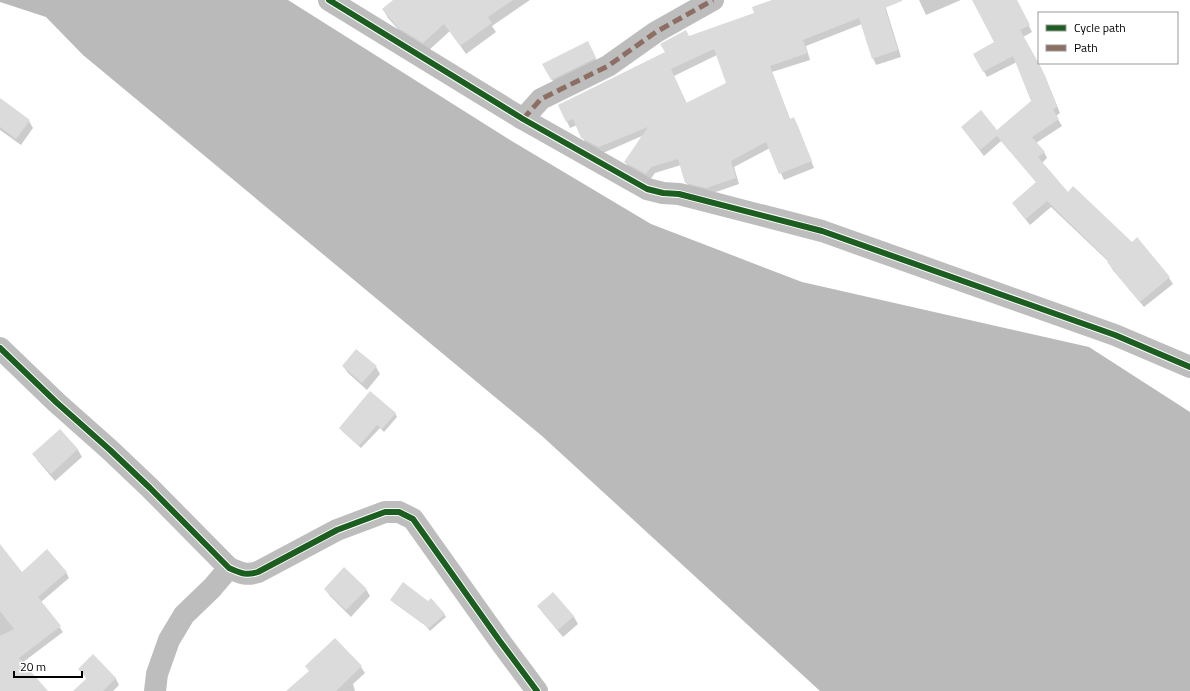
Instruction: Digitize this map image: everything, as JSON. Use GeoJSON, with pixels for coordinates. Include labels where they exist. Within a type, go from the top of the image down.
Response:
{"type":"FeatureCollection","features":[{"type":"Feature","properties":{"kind":"street"},"geometry":{"type":"LineString","coordinates":[[329,0],[523,119],[647,189],[663,193],[679,194],[822,231],[1114,335],[1190,367]]}},
{"type":"Feature","properties":{"kind":"street"},"geometry":{"type":"LineString","coordinates":[[523,119],[541,99],[608,66],[656,32],[714,0]]}},
{"type":"Feature","properties":{"kind":"street"},"geometry":{"type":"LineString","coordinates":[[0,348],[56,402],[150,488],[229,568],[243,574],[258,572],[337,530],[385,512],[399,512],[413,519],[537,691]]}},
{"type":"Feature","properties":{"kind":"street"},"geometry":{"type":"LineString","coordinates":[[155,691],[157,674],[169,640],[184,615],[212,588],[229,568]]}},
{"type":"Feature","properties":{"kind":"shaded area"},"geometry":{"type":"Polygon","coordinates":[[[0,0],[288,0],[510,140],[651,224],[802,282],[1089,347],[1190,412],[1190,691],[820,691],[542,436],[83,55],[46,17],[0,2],[0,0]]]}},
{"type":"Feature","properties":{"kind":"building"},"geometry":{"type":"Polygon","coordinates":[[[393,0],[513,0],[488,17],[492,23],[460,46],[444,24],[423,43],[398,28],[382,9],[393,0]]]}},
{"type":"Feature","properties":{"kind":"building"},"geometry":{"type":"Polygon","coordinates":[[[772,0],[902,0],[885,8],[898,50],[872,59],[859,18],[803,40],[808,53],[770,66],[790,119],[794,117],[812,161],[779,174],[766,142],[731,161],[736,178],[706,188],[685,183],[678,159],[651,167],[646,174],[624,162],[648,127],[599,147],[581,138],[573,119],[566,122],[558,105],[665,52],[660,44],[686,30],[689,36],[754,13],[752,7],[772,0]],[[714,49],[671,69],[686,103],[726,83],[714,49]]]}},
{"type":"Feature","properties":{"kind":"building"},"geometry":{"type":"Polygon","coordinates":[[[972,0],[1017,0],[1030,25],[1020,30],[1042,69],[1057,106],[1053,110],[1059,119],[1032,137],[1045,152],[1038,157],[1068,192],[1073,186],[1132,242],[1137,237],[1170,277],[1140,302],[1107,262],[1109,261],[1047,201],[1026,219],[1012,203],[1036,182],[997,136],[980,150],[961,127],[981,110],[997,130],[1031,101],[1013,56],[983,72],[973,54],[994,42],[972,0]]]}},
{"type":"Feature","properties":{"kind":"building"},"geometry":{"type":"Polygon","coordinates":[[[588,41],[596,58],[551,80],[542,64],[588,41]]]}},
{"type":"Feature","properties":{"kind":"building"},"geometry":{"type":"Polygon","coordinates":[[[0,98],[30,120],[16,139],[0,127],[0,98]]]}},
{"type":"Feature","properties":{"kind":"building"},"geometry":{"type":"Polygon","coordinates":[[[356,349],[377,366],[362,383],[342,366],[356,349]]]}},
{"type":"Feature","properties":{"kind":"building"},"geometry":{"type":"Polygon","coordinates":[[[370,391],[396,413],[382,429],[377,425],[359,446],[339,428],[370,391]]]}},
{"type":"Feature","properties":{"kind":"building"},"geometry":{"type":"Polygon","coordinates":[[[60,429],[78,449],[51,474],[32,454],[60,429]]]}},
{"type":"Feature","properties":{"kind":"building"},"geometry":{"type":"Polygon","coordinates":[[[0,544],[22,572],[47,549],[67,572],[38,597],[61,626],[19,658],[48,691],[0,691],[0,636],[14,629],[0,611],[0,544]]]}},
{"type":"Feature","properties":{"kind":"building"},"geometry":{"type":"Polygon","coordinates":[[[344,567],[367,589],[346,610],[324,589],[344,567]]]}},
{"type":"Feature","properties":{"kind":"building"},"geometry":{"type":"Polygon","coordinates":[[[403,582],[428,601],[431,598],[445,614],[428,629],[423,623],[390,600],[403,582]]]}},
{"type":"Feature","properties":{"kind":"building"},"geometry":{"type":"Polygon","coordinates":[[[553,592],[574,616],[558,630],[537,606],[553,592]]]}},
{"type":"Feature","properties":{"kind":"building"},"geometry":{"type":"Polygon","coordinates":[[[335,638],[362,666],[336,691],[286,691],[309,671],[305,666],[335,638]]]}},
{"type":"Feature","properties":{"kind":"building"},"geometry":{"type":"Polygon","coordinates":[[[93,654],[116,678],[103,691],[73,691],[87,678],[78,669],[93,654]]]}},
{"type":"Feature","properties":{"kind":"marked path"},"geometry":{"type":"LineString","coordinates":[[523,119],[541,99],[608,66],[656,32],[713,0]]}},
{"type":"Feature","properties":{"kind":"cycle path"},"geometry":{"type":"LineString","coordinates":[[329,0],[523,119],[647,189],[663,193],[679,194],[822,231],[1115,335],[1190,367]]}},
{"type":"Feature","properties":{"kind":"cycle path"},"geometry":{"type":"LineString","coordinates":[[0,348],[56,402],[150,488],[229,568],[246,574],[258,572],[337,530],[385,512],[399,512],[413,519],[537,691]]}}]}
